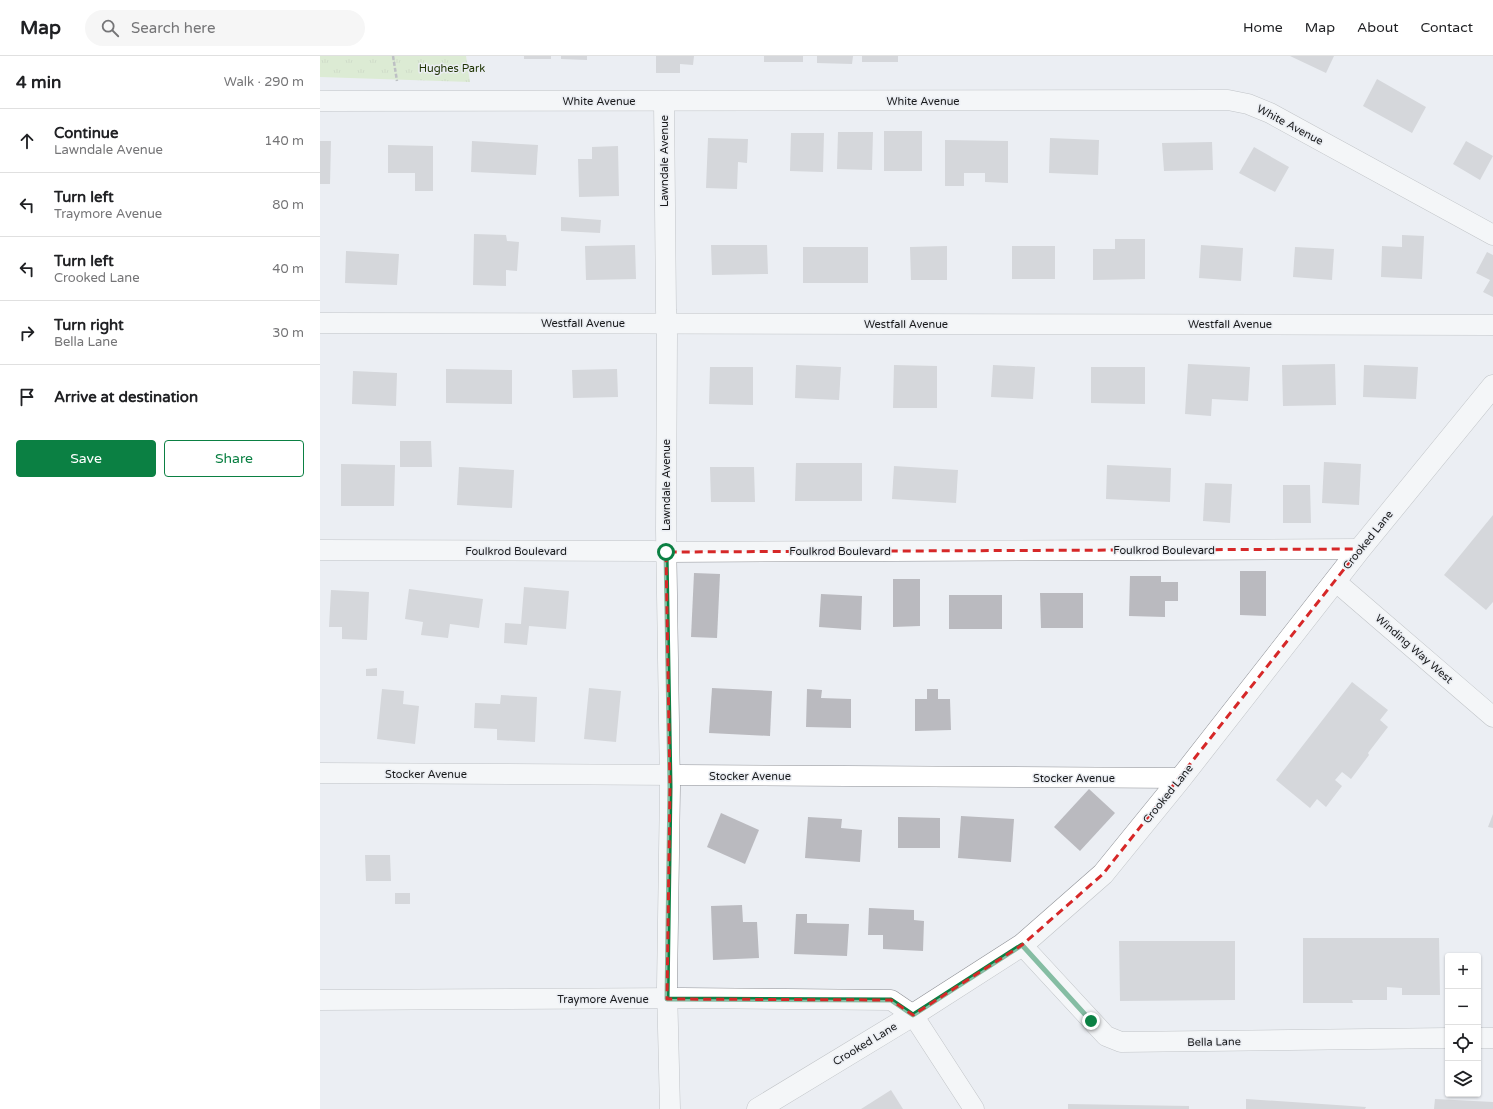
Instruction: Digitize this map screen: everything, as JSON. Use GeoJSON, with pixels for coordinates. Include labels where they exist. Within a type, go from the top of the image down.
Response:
{"type":"FeatureCollection","features":[{"type":"Feature","properties":{"kind":"street","name":"White Avenue"},"geometry":{"type":"LineString","coordinates":[[320,101],[1228,100],[1248,104],[1270,113],[1493,235]]}},
{"type":"Feature","properties":{"kind":"street","name":"Lawndale Avenue"},"geometry":{"type":"LineString","coordinates":[[664,101],[667,323],[666,552],[670,775],[667,999],[670,1109]]}},
{"type":"Feature","properties":{"kind":"street","name":"Westfall Avenue"},"geometry":{"type":"LineString","coordinates":[[320,323],[1493,325]]}},
{"type":"Feature","properties":{"kind":"street","name":"Crooked Lane"},"geometry":{"type":"LineString","coordinates":[[758,1109],[913,1015],[1022,945],[1103,874],[1181,778],[1360,549],[1493,386]]}},
{"type":"Feature","properties":{"kind":"street","name":"Foulkrod Boulevard"},"geometry":{"type":"LineString","coordinates":[[320,550],[666,552],[1360,549]]}},
{"type":"Feature","properties":{"kind":"street","name":"Winding Way West"},"geometry":{"type":"LineString","coordinates":[[1335,581],[1493,717]]}},
{"type":"Feature","properties":{"kind":"street","name":"Stocker Avenue"},"geometry":{"type":"LineString","coordinates":[[320,773],[1181,778]]}},
{"type":"Feature","properties":{"kind":"street","name":"Bella Lane"},"geometry":{"type":"LineString","coordinates":[[1022,945],[1106,1036],[1121,1042],[1445,1038]]}},
{"type":"Feature","properties":{"kind":"street","name":"Traymore Avenue"},"geometry":{"type":"LineString","coordinates":[[320,1000],[891,1000],[913,1015],[974,1109]]}},
{"type":"Feature","properties":{"kind":"street"},"geometry":{"type":"LineString","coordinates":[[1481,1038],[1493,1038]]}},
{"type":"Feature","properties":{"kind":"highlighted area"},"geometry":{"type":"Polygon","coordinates":[[[1360,549],[1103,874],[1022,945],[913,1015],[891,1000],[667,999],[670,787],[666,552],[1360,549]]]}},
{"type":"Feature","properties":{"kind":"green space","name":"Hughes Park"},"geometry":{"type":"Polygon","coordinates":[[[320,56],[466,56],[470,82],[320,77],[320,56]]]}},
{"type":"Feature","properties":{"kind":"building"},"geometry":{"type":"Polygon","coordinates":[[[524,56],[551,56],[551,59],[524,59],[524,56]]]}},
{"type":"Feature","properties":{"kind":"building"},"geometry":{"type":"Polygon","coordinates":[[[561,56],[587,56],[587,60],[561,59],[561,56]]]}},
{"type":"Feature","properties":{"kind":"building"},"geometry":{"type":"Polygon","coordinates":[[[656,56],[694,56],[693,65],[680,64],[680,73],[656,73],[656,56]]]}},
{"type":"Feature","properties":{"kind":"building"},"geometry":{"type":"Polygon","coordinates":[[[764,56],[803,56],[803,62],[764,62],[764,56]]]}},
{"type":"Feature","properties":{"kind":"building"},"geometry":{"type":"Polygon","coordinates":[[[817,56],[853,56],[852,64],[817,63],[817,56]]]}},
{"type":"Feature","properties":{"kind":"building"},"geometry":{"type":"Polygon","coordinates":[[[862,56],[898,56],[898,62],[862,62],[862,56]]]}},
{"type":"Feature","properties":{"kind":"building"},"geometry":{"type":"Polygon","coordinates":[[[1290,56],[1334,56],[1326,73],[1290,56]]]}},
{"type":"Feature","properties":{"kind":"building"},"geometry":{"type":"Polygon","coordinates":[[[1377,79],[1426,107],[1412,133],[1363,106],[1377,79]]]}},
{"type":"Feature","properties":{"kind":"building"},"geometry":{"type":"Polygon","coordinates":[[[884,131],[922,131],[922,171],[884,171],[884,131]]]}},
{"type":"Feature","properties":{"kind":"building"},"geometry":{"type":"Polygon","coordinates":[[[838,132],[873,132],[872,170],[837,169],[838,132]]]}},
{"type":"Feature","properties":{"kind":"building"},"geometry":{"type":"Polygon","coordinates":[[[791,133],[824,133],[823,172],[790,171],[791,133]]]}},
{"type":"Feature","properties":{"kind":"building"},"geometry":{"type":"Polygon","coordinates":[[[708,138],[748,139],[747,163],[738,162],[737,189],[706,188],[708,138]]]}},
{"type":"Feature","properties":{"kind":"building"},"geometry":{"type":"Polygon","coordinates":[[[1050,138],[1099,140],[1098,175],[1049,173],[1050,138]]]}},
{"type":"Feature","properties":{"kind":"building"},"geometry":{"type":"Polygon","coordinates":[[[945,140],[1008,141],[1008,183],[985,182],[985,173],[964,173],[964,186],[945,186],[945,140]]]}},
{"type":"Feature","properties":{"kind":"building"},"geometry":{"type":"Polygon","coordinates":[[[320,141],[331,141],[330,184],[320,184],[320,141]]]}},
{"type":"Feature","properties":{"kind":"building"},"geometry":{"type":"Polygon","coordinates":[[[472,141],[538,145],[536,175],[471,172],[472,141]]]}},
{"type":"Feature","properties":{"kind":"building"},"geometry":{"type":"Polygon","coordinates":[[[1466,141],[1493,156],[1480,180],[1453,164],[1466,141]]]}},
{"type":"Feature","properties":{"kind":"building"},"geometry":{"type":"Polygon","coordinates":[[[1212,142],[1213,170],[1164,171],[1162,143],[1212,142]]]}},
{"type":"Feature","properties":{"kind":"building"},"geometry":{"type":"Polygon","coordinates":[[[388,145],[433,146],[433,191],[415,191],[415,173],[388,173],[388,145]]]}},
{"type":"Feature","properties":{"kind":"building"},"geometry":{"type":"Polygon","coordinates":[[[618,146],[619,196],[579,197],[578,159],[592,159],[592,147],[618,146]]]}},
{"type":"Feature","properties":{"kind":"building"},"geometry":{"type":"Polygon","coordinates":[[[1254,147],[1289,167],[1275,192],[1239,173],[1254,147]]]}},
{"type":"Feature","properties":{"kind":"building"},"geometry":{"type":"Polygon","coordinates":[[[561,217],[601,220],[600,233],[561,231],[561,217]]]}},
{"type":"Feature","properties":{"kind":"building"},"geometry":{"type":"Polygon","coordinates":[[[474,234],[506,235],[507,241],[519,242],[517,271],[506,270],[506,286],[473,285],[474,234]]]}},
{"type":"Feature","properties":{"kind":"building"},"geometry":{"type":"Polygon","coordinates":[[[1402,235],[1424,236],[1422,279],[1381,277],[1382,246],[1402,247],[1402,235]]]}},
{"type":"Feature","properties":{"kind":"building"},"geometry":{"type":"Polygon","coordinates":[[[1115,239],[1145,239],[1145,279],[1093,280],[1093,249],[1115,249],[1115,239]]]}},
{"type":"Feature","properties":{"kind":"building"},"geometry":{"type":"Polygon","coordinates":[[[635,245],[636,279],[586,280],[585,246],[635,245]]]}},
{"type":"Feature","properties":{"kind":"building"},"geometry":{"type":"Polygon","coordinates":[[[711,245],[767,245],[768,274],[712,275],[711,245]]]}},
{"type":"Feature","properties":{"kind":"building"},"geometry":{"type":"Polygon","coordinates":[[[1201,245],[1243,248],[1241,281],[1199,278],[1201,245]]]}},
{"type":"Feature","properties":{"kind":"building"},"geometry":{"type":"Polygon","coordinates":[[[947,246],[947,280],[911,280],[910,247],[947,246]]]}},
{"type":"Feature","properties":{"kind":"building"},"geometry":{"type":"Polygon","coordinates":[[[1012,246],[1055,246],[1055,279],[1012,279],[1012,246]]]}},
{"type":"Feature","properties":{"kind":"building"},"geometry":{"type":"Polygon","coordinates":[[[803,247],[868,247],[868,283],[803,283],[803,247]]]}},
{"type":"Feature","properties":{"kind":"building"},"geometry":{"type":"Polygon","coordinates":[[[1295,247],[1334,249],[1332,280],[1293,277],[1295,247]]]}},
{"type":"Feature","properties":{"kind":"building"},"geometry":{"type":"Polygon","coordinates":[[[346,251],[399,254],[397,285],[345,283],[346,251]]]}},
{"type":"Feature","properties":{"kind":"building"},"geometry":{"type":"Polygon","coordinates":[[[1487,252],[1493,255],[1493,297],[1483,292],[1490,280],[1476,273],[1487,252]]]}},
{"type":"Feature","properties":{"kind":"building"},"geometry":{"type":"Polygon","coordinates":[[[1188,364],[1250,367],[1248,401],[1212,399],[1211,416],[1185,414],[1188,364]]]}},
{"type":"Feature","properties":{"kind":"building"},"geometry":{"type":"Polygon","coordinates":[[[1335,364],[1336,405],[1283,406],[1282,365],[1335,364]]]}},
{"type":"Feature","properties":{"kind":"building"},"geometry":{"type":"Polygon","coordinates":[[[796,365],[841,367],[839,400],[795,398],[796,365]]]}},
{"type":"Feature","properties":{"kind":"building"},"geometry":{"type":"Polygon","coordinates":[[[894,365],[937,366],[937,408],[893,408],[894,365]]]}},
{"type":"Feature","properties":{"kind":"building"},"geometry":{"type":"Polygon","coordinates":[[[993,365],[1035,367],[1033,399],[991,397],[993,365]]]}},
{"type":"Feature","properties":{"kind":"building"},"geometry":{"type":"Polygon","coordinates":[[[1364,365],[1418,367],[1416,399],[1363,397],[1364,365]]]}},
{"type":"Feature","properties":{"kind":"building"},"geometry":{"type":"Polygon","coordinates":[[[710,367],[753,367],[753,405],[709,404],[710,367]]]}},
{"type":"Feature","properties":{"kind":"building"},"geometry":{"type":"Polygon","coordinates":[[[1091,367],[1145,367],[1145,404],[1091,403],[1091,367]]]}},
{"type":"Feature","properties":{"kind":"building"},"geometry":{"type":"Polygon","coordinates":[[[446,369],[512,370],[512,404],[446,403],[446,369]]]}},
{"type":"Feature","properties":{"kind":"building"},"geometry":{"type":"Polygon","coordinates":[[[617,369],[618,397],[573,398],[572,370],[617,369]]]}},
{"type":"Feature","properties":{"kind":"building"},"geometry":{"type":"Polygon","coordinates":[[[353,371],[397,373],[396,406],[352,404],[353,371]]]}},
{"type":"Feature","properties":{"kind":"building"},"geometry":{"type":"Polygon","coordinates":[[[400,441],[431,441],[432,467],[400,467],[400,441]]]}},
{"type":"Feature","properties":{"kind":"building"},"geometry":{"type":"Polygon","coordinates":[[[1324,462],[1361,464],[1359,505],[1322,503],[1324,462]]]}},
{"type":"Feature","properties":{"kind":"building"},"geometry":{"type":"Polygon","coordinates":[[[796,463],[862,463],[862,501],[795,501],[796,463]]]}},
{"type":"Feature","properties":{"kind":"building"},"geometry":{"type":"Polygon","coordinates":[[[341,464],[395,465],[394,506],[341,506],[341,464]]]}},
{"type":"Feature","properties":{"kind":"building"},"geometry":{"type":"Polygon","coordinates":[[[1107,465],[1171,468],[1170,502],[1106,499],[1107,465]]]}},
{"type":"Feature","properties":{"kind":"building"},"geometry":{"type":"Polygon","coordinates":[[[894,466],[958,470],[956,503],[892,499],[894,466]]]}},
{"type":"Feature","properties":{"kind":"building"},"geometry":{"type":"Polygon","coordinates":[[[459,467],[514,470],[512,508],[457,505],[459,467]]]}},
{"type":"Feature","properties":{"kind":"building"},"geometry":{"type":"Polygon","coordinates":[[[710,467],[754,467],[755,502],[711,502],[710,467]]]}},
{"type":"Feature","properties":{"kind":"building"},"geometry":{"type":"Polygon","coordinates":[[[1205,483],[1232,484],[1230,523],[1203,521],[1205,483]]]}},
{"type":"Feature","properties":{"kind":"building"},"geometry":{"type":"Polygon","coordinates":[[[1283,485],[1310,485],[1311,523],[1283,523],[1283,485]]]}},
{"type":"Feature","properties":{"kind":"building"},"geometry":{"type":"Polygon","coordinates":[[[1493,515],[1493,602],[1486,610],[1444,575],[1493,515]]]}},
{"type":"Feature","properties":{"kind":"building"},"geometry":{"type":"Polygon","coordinates":[[[1240,571],[1266,571],[1266,616],[1240,615],[1240,571]]]}},
{"type":"Feature","properties":{"kind":"building"},"geometry":{"type":"Polygon","coordinates":[[[694,573],[720,574],[717,638],[691,637],[694,573]]]}},
{"type":"Feature","properties":{"kind":"building"},"geometry":{"type":"Polygon","coordinates":[[[1130,576],[1161,576],[1161,582],[1178,582],[1178,601],[1165,601],[1165,617],[1129,616],[1130,576]]]}},
{"type":"Feature","properties":{"kind":"building"},"geometry":{"type":"Polygon","coordinates":[[[893,579],[920,579],[920,626],[893,627],[893,579]]]}},
{"type":"Feature","properties":{"kind":"building"},"geometry":{"type":"Polygon","coordinates":[[[524,587],[569,591],[566,629],[529,626],[527,645],[504,643],[505,623],[521,624],[524,587]]]}},
{"type":"Feature","properties":{"kind":"building"},"geometry":{"type":"Polygon","coordinates":[[[409,589],[483,599],[479,628],[450,624],[448,638],[421,635],[423,622],[405,619],[409,589]]]}},
{"type":"Feature","properties":{"kind":"building"},"geometry":{"type":"Polygon","coordinates":[[[331,590],[369,592],[367,640],[342,639],[342,627],[329,627],[331,590]]]}},
{"type":"Feature","properties":{"kind":"building"},"geometry":{"type":"Polygon","coordinates":[[[1040,593],[1083,593],[1083,628],[1041,628],[1040,593]]]}},
{"type":"Feature","properties":{"kind":"building"},"geometry":{"type":"Polygon","coordinates":[[[821,594],[862,596],[861,630],[819,627],[821,594]]]}},
{"type":"Feature","properties":{"kind":"building"},"geometry":{"type":"Polygon","coordinates":[[[949,595],[1002,595],[1002,629],[949,629],[949,595]]]}},
{"type":"Feature","properties":{"kind":"building"},"geometry":{"type":"Polygon","coordinates":[[[377,668],[377,676],[366,676],[366,669],[377,668]]]}},
{"type":"Feature","properties":{"kind":"building"},"geometry":{"type":"Polygon","coordinates":[[[1352,682],[1388,710],[1380,720],[1388,727],[1368,753],[1369,755],[1351,779],[1342,772],[1335,780],[1342,786],[1326,807],[1317,799],[1310,808],[1276,780],[1352,682]]]}},
{"type":"Feature","properties":{"kind":"building"},"geometry":{"type":"Polygon","coordinates":[[[589,688],[621,691],[616,742],[584,739],[589,688]]]}},
{"type":"Feature","properties":{"kind":"building"},"geometry":{"type":"Polygon","coordinates":[[[712,688],[772,691],[770,736],[709,733],[712,688]]]}},
{"type":"Feature","properties":{"kind":"building"},"geometry":{"type":"Polygon","coordinates":[[[382,689],[404,691],[403,704],[419,706],[415,744],[377,739],[382,689]]]}},
{"type":"Feature","properties":{"kind":"building"},"geometry":{"type":"Polygon","coordinates":[[[807,689],[822,690],[821,698],[851,699],[851,728],[806,727],[807,689]]]}},
{"type":"Feature","properties":{"kind":"building"},"geometry":{"type":"Polygon","coordinates":[[[927,689],[938,689],[938,699],[950,699],[951,730],[915,731],[915,699],[927,699],[927,689]]]}},
{"type":"Feature","properties":{"kind":"building"},"geometry":{"type":"Polygon","coordinates":[[[501,695],[537,697],[535,742],[497,740],[497,729],[474,728],[475,703],[500,704],[501,695]]]}},
{"type":"Feature","properties":{"kind":"building"},"geometry":{"type":"Polygon","coordinates":[[[1089,789],[1115,813],[1080,851],[1054,827],[1089,789]]]}},
{"type":"Feature","properties":{"kind":"building"},"geometry":{"type":"Polygon","coordinates":[[[721,813],[759,830],[745,864],[707,847],[721,813]]]}},
{"type":"Feature","properties":{"kind":"building"},"geometry":{"type":"Polygon","coordinates":[[[1493,814],[1493,828],[1488,827],[1493,814]]]}},
{"type":"Feature","properties":{"kind":"building"},"geometry":{"type":"Polygon","coordinates":[[[961,816],[1014,819],[1011,862],[958,858],[961,816]]]}},
{"type":"Feature","properties":{"kind":"building"},"geometry":{"type":"Polygon","coordinates":[[[808,817],[842,819],[841,828],[862,830],[860,862],[805,858],[808,817]]]}},
{"type":"Feature","properties":{"kind":"building"},"geometry":{"type":"Polygon","coordinates":[[[898,817],[940,818],[940,848],[898,848],[898,817]]]}},
{"type":"Feature","properties":{"kind":"building"},"geometry":{"type":"Polygon","coordinates":[[[365,855],[390,855],[391,881],[366,881],[365,855]]]}},
{"type":"Feature","properties":{"kind":"building"},"geometry":{"type":"Polygon","coordinates":[[[395,893],[410,893],[410,904],[395,904],[395,893]]]}},
{"type":"Feature","properties":{"kind":"building"},"geometry":{"type":"Polygon","coordinates":[[[742,905],[743,922],[757,922],[759,958],[713,960],[711,906],[742,905]]]}},
{"type":"Feature","properties":{"kind":"building"},"geometry":{"type":"Polygon","coordinates":[[[869,908],[914,910],[914,920],[924,921],[923,951],[883,949],[883,935],[868,935],[869,908]]]}},
{"type":"Feature","properties":{"kind":"building"},"geometry":{"type":"Polygon","coordinates":[[[796,914],[807,914],[807,923],[849,924],[847,956],[794,954],[796,914]]]}},
{"type":"Feature","properties":{"kind":"building"},"geometry":{"type":"Polygon","coordinates":[[[1303,938],[1439,938],[1440,995],[1402,995],[1402,988],[1387,987],[1387,1000],[1352,1000],[1353,1003],[1303,1003],[1303,938]]]}},
{"type":"Feature","properties":{"kind":"building"},"geometry":{"type":"Polygon","coordinates":[[[1119,941],[1235,941],[1235,1000],[1120,1001],[1119,941]]]}},
{"type":"Feature","properties":{"kind":"building"},"geometry":{"type":"Polygon","coordinates":[[[891,1090],[903,1109],[861,1109],[891,1090]]]}},
{"type":"Feature","properties":{"kind":"building"},"geometry":{"type":"Polygon","coordinates":[[[1246,1099],[1366,1107],[1365,1109],[1246,1109],[1246,1099]]]}},
{"type":"Feature","properties":{"kind":"building"},"geometry":{"type":"Polygon","coordinates":[[[1435,1099],[1493,1102],[1493,1109],[1434,1109],[1435,1099]]]}},
{"type":"Feature","properties":{"kind":"building"},"geometry":{"type":"Polygon","coordinates":[[[1068,1104],[1189,1106],[1189,1109],[1068,1109],[1068,1104]]]}},
{"type":"Feature","properties":{"kind":"route"},"geometry":{"type":"LineString","coordinates":[[666,552],[670,787],[667,999],[891,1000],[913,1015],[1022,945],[1091,1021]]}}]}
